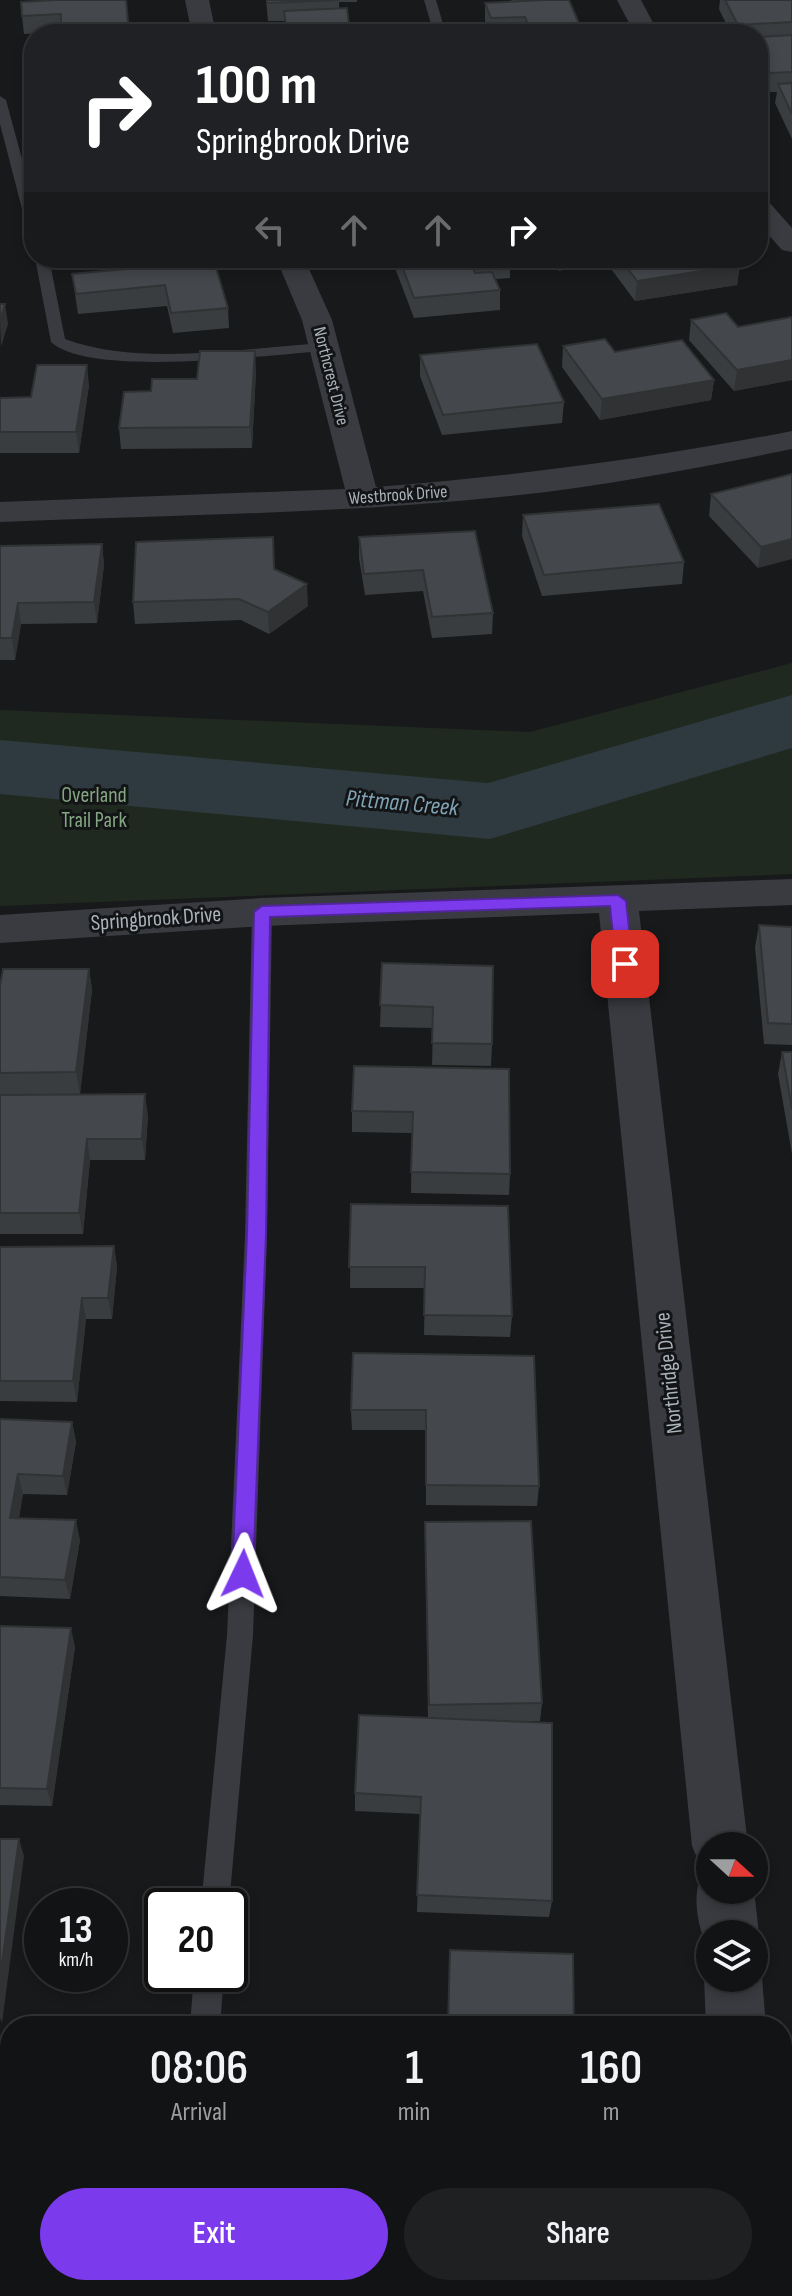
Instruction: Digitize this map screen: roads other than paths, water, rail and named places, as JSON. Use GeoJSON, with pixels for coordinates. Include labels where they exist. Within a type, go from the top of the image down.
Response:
{"type":"FeatureCollection","features":[{"type":"Feature","properties":{"kind":"street"},"geometry":{"type":"LineString","coordinates":[[197,0],[202,24]]}},
{"type":"Feature","properties":{"kind":"street"},"geometry":{"type":"LineString","coordinates":[[629,0],[642,24]]}},
{"type":"Feature","properties":{"kind":"street"},"geometry":{"type":"LineString","coordinates":[[768,218],[792,244]]}},
{"type":"Feature","properties":{"kind":"street","name":"Northcrest Drive"},"geometry":{"type":"LineString","coordinates":[[294,268],[317,320],[363,498]]}},
{"type":"Feature","properties":{"kind":"street","name":"Westbrook Drive"},"geometry":{"type":"LineString","coordinates":[[0,512],[363,498],[511,486],[681,462],[792,440]]}},
{"type":"Feature","properties":{"kind":"street","name":"Springbrook Drive"},"geometry":{"type":"LineString","coordinates":[[0,929],[262,912],[618,901],[792,892]]}},
{"type":"Feature","properties":{"kind":"street","name":"Northridge Drive"},"geometry":{"type":"LineString","coordinates":[[618,901],[718,1832]]}},
{"type":"Feature","properties":{"kind":"street"},"geometry":{"type":"LineString","coordinates":[[734,1992],[735,2016]]}},
{"type":"Feature","properties":{"kind":"lane"},"geometry":{"type":"LineString","coordinates":[[430,0],[437,24]]}},
{"type":"Feature","properties":{"kind":"lane"},"geometry":{"type":"LineString","coordinates":[[0,100],[24,190]]}},
{"type":"Feature","properties":{"kind":"lane"},"geometry":{"type":"LineString","coordinates":[[44,268],[58,342],[73,351],[160,354],[324,347]]}},
{"type":"Feature","properties":{"kind":"lane"},"geometry":{"type":"LineString","coordinates":[[217,1888],[240,1635],[256,1234],[262,912]]}},
{"type":"Feature","properties":{"kind":"lane"},"geometry":{"type":"LineString","coordinates":[[206,2016],[208,1992]]}},
{"type":"Feature","properties":{"kind":"waterway","name":"Pittman Creek"},"geometry":{"type":"LineString","coordinates":[[0,767],[490,811],[792,721]]}},
{"type":"Feature","properties":{"kind":"park label","name":"Overland Trail Park"},"geometry":{"type":"Point","coordinates":[94,808]}}]}
